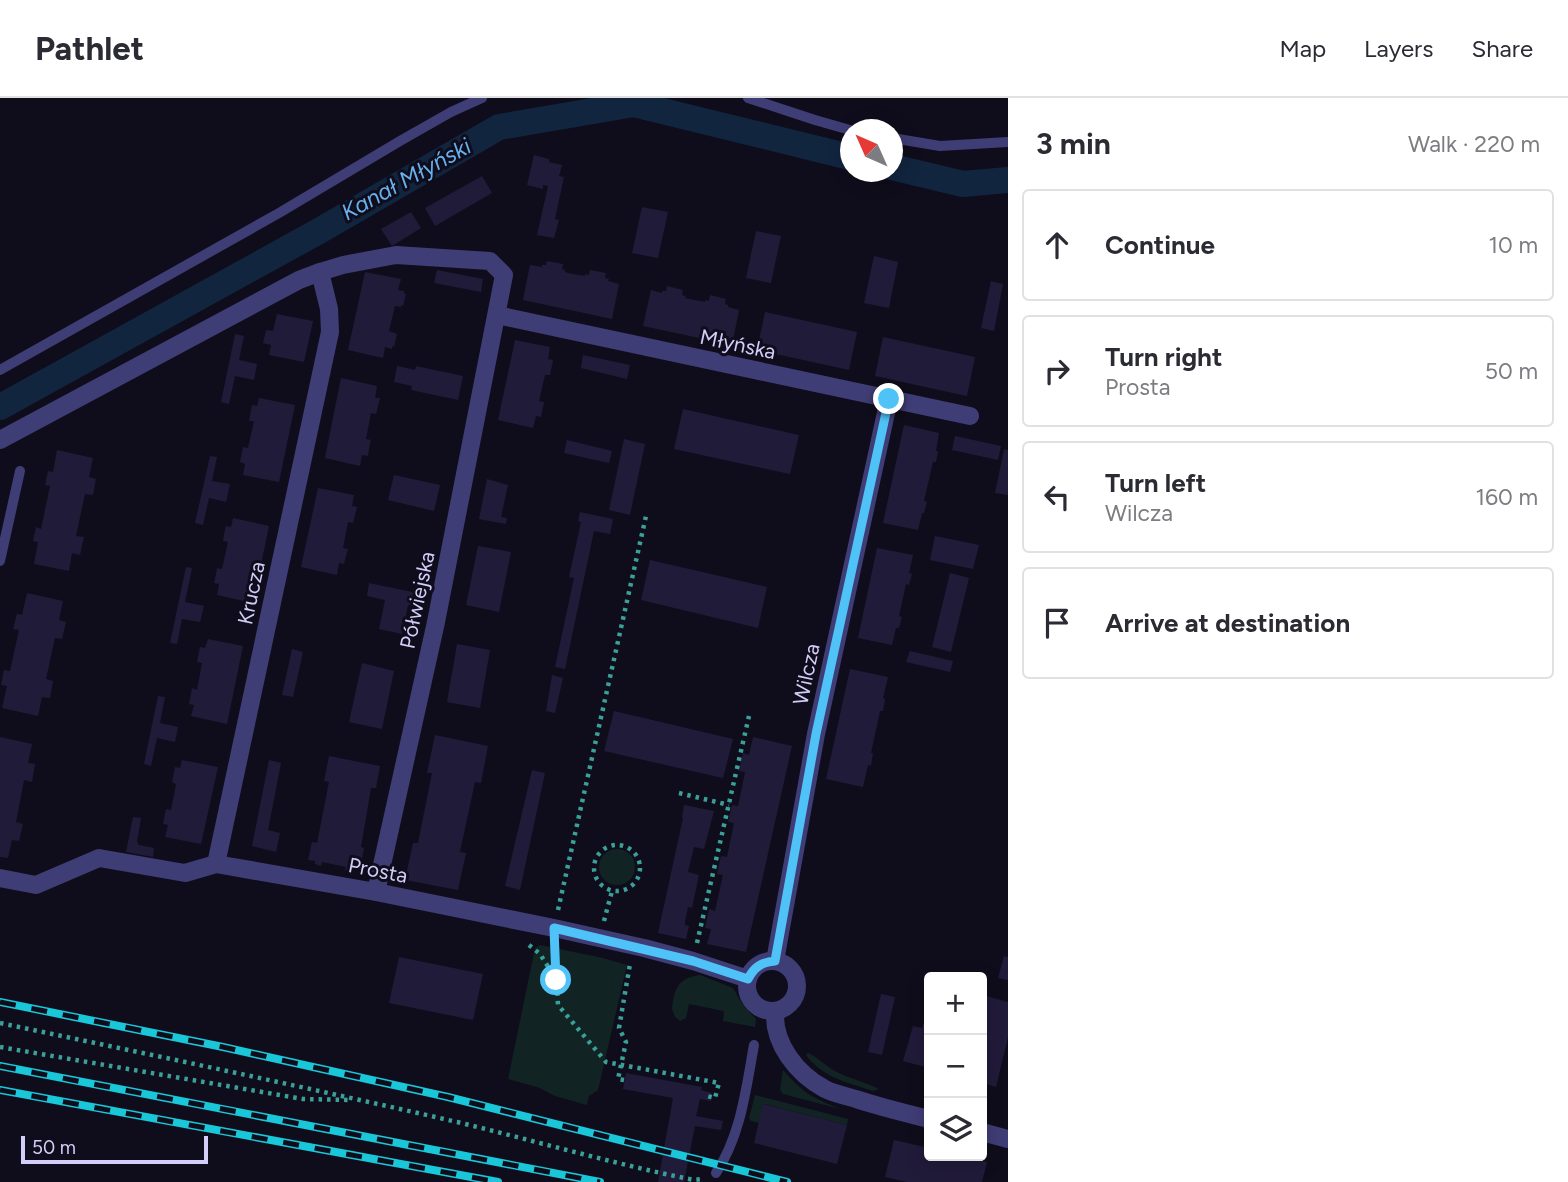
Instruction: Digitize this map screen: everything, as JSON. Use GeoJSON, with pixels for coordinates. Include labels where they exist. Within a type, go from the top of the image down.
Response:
{"type":"FeatureCollection","features":[{"type":"Feature","properties":{"kind":"street","name":"Półwiejska"},"geometry":{"type":"LineString","coordinates":[[320,272],[396,255],[490,261],[503,275],[436,622],[376,892]]}},
{"type":"Feature","properties":{"kind":"street","name":"Krucza"},"geometry":{"type":"LineString","coordinates":[[216,864],[330,332],[329,309],[320,272]]}},
{"type":"Feature","properties":{"kind":"street"},"geometry":{"type":"LineString","coordinates":[[0,440],[299,280],[320,272]]}},
{"type":"Feature","properties":{"kind":"street","name":"Młyńska"},"geometry":{"type":"LineString","coordinates":[[497,316],[970,415]]}},
{"type":"Feature","properties":{"kind":"street","name":"Wilcza"},"geometry":{"type":"LineString","coordinates":[[775,961],[816,734],[889,399]]}},
{"type":"Feature","properties":{"kind":"street","name":"Prosta"},"geometry":{"type":"LineString","coordinates":[[0,878],[36,885],[99,858],[185,873],[216,864],[376,892],[554,928],[693,961],[748,979]]}},
{"type":"Feature","properties":{"kind":"street"},"geometry":{"type":"LineString","coordinates":[[775,961],[790,968],[797,990],[795,998],[783,1009],[767,1011],[753,1003],[747,987],[748,979],[758,965],[775,961]]}},
{"type":"Feature","properties":{"kind":"street"},"geometry":{"type":"LineString","coordinates":[[775,1011],[774,1023],[782,1046],[809,1078],[826,1090],[924,1118]]}},
{"type":"Feature","properties":{"kind":"street"},"geometry":{"type":"LineString","coordinates":[[987,1133],[1008,1139]]}},
{"type":"Feature","properties":{"kind":"lane"},"geometry":{"type":"LineString","coordinates":[[0,370],[279,213],[451,112],[482,98]]}},
{"type":"Feature","properties":{"kind":"lane"},"geometry":{"type":"LineString","coordinates":[[748,98],[840,127]]}},
{"type":"Feature","properties":{"kind":"lane"},"geometry":{"type":"LineString","coordinates":[[903,140],[940,146],[1008,142]]}},
{"type":"Feature","properties":{"kind":"lane"},"geometry":{"type":"LineString","coordinates":[[0,561],[20,471]]}},
{"type":"Feature","properties":{"kind":"lane"},"geometry":{"type":"LineString","coordinates":[[716,1173],[735,1135],[754,1045]]}},
{"type":"Feature","properties":{"kind":"path"},"geometry":{"type":"LineString","coordinates":[[646,516],[554,928],[558,1004],[606,1062],[719,1083],[715,1098],[707,1096]]}},
{"type":"Feature","properties":{"kind":"path"},"geometry":{"type":"LineString","coordinates":[[693,961],[749,716]]}},
{"type":"Feature","properties":{"kind":"path"},"geometry":{"type":"LineString","coordinates":[[679,793],[729,805]]}},
{"type":"Feature","properties":{"kind":"path"},"geometry":{"type":"LineString","coordinates":[[623,845],[636,854],[639,876],[629,888],[612,891],[600,885],[596,879],[594,863],[596,856],[608,846],[623,845]]}},
{"type":"Feature","properties":{"kind":"path"},"geometry":{"type":"LineString","coordinates":[[600,939],[612,891]]}},
{"type":"Feature","properties":{"kind":"path"},"geometry":{"type":"LineString","coordinates":[[520,937],[540,954],[556,980]]}},
{"type":"Feature","properties":{"kind":"path"},"geometry":{"type":"LineString","coordinates":[[624,1080],[618,1079],[625,1042],[620,1028],[633,946]]}},
{"type":"Feature","properties":{"kind":"path"},"geometry":{"type":"LineString","coordinates":[[0,1023],[245,1074],[473,1126],[694,1181],[716,1173]]}},
{"type":"Feature","properties":{"kind":"path"},"geometry":{"type":"LineString","coordinates":[[0,1047],[303,1099],[362,1101]]}},
{"type":"Feature","properties":{"kind":"green space"},"geometry":{"type":"Polygon","coordinates":[[[617,849],[629,855],[635,867],[629,879],[617,885],[605,879],[599,867],[605,855],[617,849]]]}},
{"type":"Feature","properties":{"kind":"green space"},"geometry":{"type":"Polygon","coordinates":[[[540,945],[627,965],[598,1090],[589,1096],[587,1105],[508,1079],[535,948],[540,945]]]}},
{"type":"Feature","properties":{"kind":"green space"},"geometry":{"type":"Polygon","coordinates":[[[700,975],[733,988],[756,1019],[755,1027],[723,1021],[724,1011],[689,1004],[686,1018],[680,1021],[675,1017],[672,1009],[678,986],[687,979],[700,975]]]}},
{"type":"Feature","properties":{"kind":"green space"},"geometry":{"type":"Polygon","coordinates":[[[808,1053],[837,1072],[879,1089],[873,1091],[828,1074],[812,1063],[806,1055],[808,1053]]]}},
{"type":"Feature","properties":{"kind":"green space"},"geometry":{"type":"Polygon","coordinates":[[[783,1070],[808,1094],[840,1109],[783,1094],[780,1090],[783,1070]]]}},
{"type":"Feature","properties":{"kind":"green space"},"geometry":{"type":"Polygon","coordinates":[[[755,1095],[848,1119],[847,1125],[764,1104],[759,1123],[751,1121],[749,1118],[755,1095]]]}},
{"type":"Feature","properties":{"kind":"building"},"geometry":{"type":"Polygon","coordinates":[[[534,155],[562,165],[559,176],[564,177],[554,238],[537,235],[548,186],[543,185],[543,189],[527,185],[534,155]]]}},
{"type":"Feature","properties":{"kind":"building"},"geometry":{"type":"Polygon","coordinates":[[[482,176],[492,193],[435,226],[425,208],[482,176]]]}},
{"type":"Feature","properties":{"kind":"building"},"geometry":{"type":"Polygon","coordinates":[[[642,207],[668,212],[658,258],[632,253],[642,207]]]}},
{"type":"Feature","properties":{"kind":"building"},"geometry":{"type":"Polygon","coordinates":[[[411,212],[421,228],[392,246],[381,229],[411,212]]]}},
{"type":"Feature","properties":{"kind":"building"},"geometry":{"type":"Polygon","coordinates":[[[756,231],[781,236],[771,283],[746,278],[756,231]]]}},
{"type":"Feature","properties":{"kind":"building"},"geometry":{"type":"Polygon","coordinates":[[[874,256],[898,262],[889,308],[864,303],[874,256]]]}},
{"type":"Feature","properties":{"kind":"building"},"geometry":{"type":"Polygon","coordinates":[[[547,261],[563,264],[562,269],[572,274],[585,276],[589,275],[590,270],[606,273],[605,278],[609,279],[608,281],[619,284],[612,319],[523,300],[530,265],[542,267],[547,261]]]}},
{"type":"Feature","properties":{"kind":"building"},"geometry":{"type":"Polygon","coordinates":[[[437,270],[483,279],[481,292],[434,283],[437,270]]]}},
{"type":"Feature","properties":{"kind":"building"},"geometry":{"type":"Polygon","coordinates":[[[365,272],[401,279],[398,290],[406,294],[403,306],[395,306],[389,331],[397,334],[394,347],[385,347],[383,358],[348,350],[365,272]]]}},
{"type":"Feature","properties":{"kind":"building"},"geometry":{"type":"Polygon","coordinates":[[[991,281],[1003,284],[994,331],[981,328],[991,281]]]}},
{"type":"Feature","properties":{"kind":"building"},"geometry":{"type":"Polygon","coordinates":[[[667,286],[683,290],[682,295],[686,296],[685,298],[705,302],[709,301],[710,295],[726,299],[725,304],[728,307],[739,310],[732,345],[643,326],[651,290],[662,293],[667,286]]]}},
{"type":"Feature","properties":{"kind":"building"},"geometry":{"type":"Polygon","coordinates":[[[765,312],[857,332],[849,370],[757,350],[765,312]]]}},
{"type":"Feature","properties":{"kind":"building"},"geometry":{"type":"Polygon","coordinates":[[[277,314],[313,321],[304,362],[269,355],[271,345],[263,343],[266,330],[273,331],[277,314]]]}},
{"type":"Feature","properties":{"kind":"building"},"geometry":{"type":"Polygon","coordinates":[[[235,334],[244,336],[239,360],[257,364],[254,380],[235,376],[229,404],[221,402],[235,334]]]}},
{"type":"Feature","properties":{"kind":"building"},"geometry":{"type":"Polygon","coordinates":[[[883,337],[975,357],[967,396],[875,376],[883,337]]]}},
{"type":"Feature","properties":{"kind":"building"},"geometry":{"type":"Polygon","coordinates":[[[515,340],[550,347],[548,359],[553,360],[550,375],[545,375],[539,401],[544,402],[541,417],[536,416],[533,428],[498,420],[515,340]]]}},
{"type":"Feature","properties":{"kind":"building"},"geometry":{"type":"Polygon","coordinates":[[[583,355],[630,365],[627,379],[581,368],[583,355]]]}},
{"type":"Feature","properties":{"kind":"building"},"geometry":{"type":"Polygon","coordinates":[[[397,366],[415,370],[416,366],[463,376],[458,400],[411,390],[412,386],[394,382],[397,366]]]}},
{"type":"Feature","properties":{"kind":"building"},"geometry":{"type":"Polygon","coordinates":[[[341,378],[377,386],[375,398],[380,398],[376,414],[371,413],[366,439],[371,440],[368,456],[362,455],[360,466],[325,458],[341,378]]]}},
{"type":"Feature","properties":{"kind":"building"},"geometry":{"type":"Polygon","coordinates":[[[259,398],[295,405],[279,482],[243,475],[245,464],[240,462],[243,447],[248,448],[254,421],[249,421],[252,405],[257,406],[259,398]]]}},
{"type":"Feature","properties":{"kind":"building"},"geometry":{"type":"Polygon","coordinates":[[[683,409],[799,435],[790,474],[674,449],[683,409]]]}},
{"type":"Feature","properties":{"kind":"building"},"geometry":{"type":"Polygon","coordinates":[[[904,425],[939,433],[936,462],[933,462],[924,501],[927,502],[918,530],[883,523],[904,425]]]}},
{"type":"Feature","properties":{"kind":"building"},"geometry":{"type":"Polygon","coordinates":[[[955,436],[1001,446],[998,460],[952,450],[955,436]]]}},
{"type":"Feature","properties":{"kind":"building"},"geometry":{"type":"Polygon","coordinates":[[[624,439],[645,444],[630,515],[609,510],[624,439]]]}},
{"type":"Feature","properties":{"kind":"building"},"geometry":{"type":"Polygon","coordinates":[[[567,440],[612,451],[609,463],[564,453],[567,440]]]}},
{"type":"Feature","properties":{"kind":"building"},"geometry":{"type":"Polygon","coordinates":[[[1004,449],[1008,450],[1008,495],[995,493],[1004,449]]]}},
{"type":"Feature","properties":{"kind":"building"},"geometry":{"type":"Polygon","coordinates":[[[57,450],[93,458],[89,477],[96,479],[93,495],[85,494],[76,536],[84,537],[80,555],[72,553],[69,571],[34,564],[38,542],[33,541],[36,527],[41,529],[50,486],[45,485],[48,471],[53,472],[57,450]]]}},
{"type":"Feature","properties":{"kind":"building"},"geometry":{"type":"Polygon","coordinates":[[[210,456],[217,457],[212,481],[230,484],[226,502],[209,498],[203,525],[195,523],[210,456]]]}},
{"type":"Feature","properties":{"kind":"building"},"geometry":{"type":"Polygon","coordinates":[[[394,475],[440,485],[434,511],[388,500],[394,475]]]}},
{"type":"Feature","properties":{"kind":"building"},"geometry":{"type":"Polygon","coordinates":[[[487,479],[508,485],[501,517],[507,518],[506,524],[479,519],[487,479]]]}},
{"type":"Feature","properties":{"kind":"building"},"geometry":{"type":"Polygon","coordinates":[[[318,488],[354,495],[352,506],[357,507],[353,523],[348,522],[343,548],[348,549],[344,564],[339,563],[337,575],[301,567],[318,488]]]}},
{"type":"Feature","properties":{"kind":"building"},"geometry":{"type":"Polygon","coordinates":[[[580,512],[613,519],[610,534],[594,531],[565,669],[555,667],[574,578],[569,577],[581,522],[578,521],[580,512]]]}},
{"type":"Feature","properties":{"kind":"building"},"geometry":{"type":"Polygon","coordinates":[[[233,518],[269,526],[253,603],[217,595],[219,584],[214,583],[217,568],[222,569],[228,542],[223,541],[226,526],[231,527],[233,518]]]}},
{"type":"Feature","properties":{"kind":"building"},"geometry":{"type":"Polygon","coordinates":[[[935,536],[979,545],[973,569],[930,560],[935,536]]]}},
{"type":"Feature","properties":{"kind":"building"},"geometry":{"type":"Polygon","coordinates":[[[478,546],[511,552],[499,612],[466,605],[478,546]]]}},
{"type":"Feature","properties":{"kind":"building"},"geometry":{"type":"Polygon","coordinates":[[[877,548],[913,555],[909,573],[912,574],[909,585],[906,584],[899,616],[902,617],[892,645],[858,638],[877,548]]]}},
{"type":"Feature","properties":{"kind":"building"},"geometry":{"type":"Polygon","coordinates":[[[650,560],[767,587],[758,628],[641,600],[650,560]]]}},
{"type":"Feature","properties":{"kind":"building"},"geometry":{"type":"Polygon","coordinates":[[[186,567],[192,568],[185,602],[204,606],[200,622],[182,619],[177,644],[170,643],[186,567]]]}},
{"type":"Feature","properties":{"kind":"building"},"geometry":{"type":"Polygon","coordinates":[[[950,573],[969,578],[951,652],[932,647],[950,573]]]}},
{"type":"Feature","properties":{"kind":"building"},"geometry":{"type":"Polygon","coordinates":[[[369,583],[417,593],[414,606],[408,605],[402,634],[379,629],[385,600],[367,596],[369,583]]]}},
{"type":"Feature","properties":{"kind":"building"},"geometry":{"type":"Polygon","coordinates":[[[27,593],[63,601],[59,620],[66,622],[62,639],[55,638],[46,679],[53,681],[50,698],[42,697],[38,716],[2,708],[7,686],[1,685],[4,670],[10,671],[19,630],[13,629],[17,614],[22,615],[27,593]]]}},
{"type":"Feature","properties":{"kind":"building"},"geometry":{"type":"Polygon","coordinates":[[[208,639],[243,646],[227,724],[191,716],[194,705],[189,704],[192,688],[197,690],[202,663],[197,662],[200,647],[205,648],[208,639]]]}},
{"type":"Feature","properties":{"kind":"building"},"geometry":{"type":"Polygon","coordinates":[[[457,644],[490,650],[480,708],[447,702],[457,644]]]}},
{"type":"Feature","properties":{"kind":"building"},"geometry":{"type":"Polygon","coordinates":[[[292,649],[303,652],[293,697],[282,695],[292,649]]]}},
{"type":"Feature","properties":{"kind":"building"},"geometry":{"type":"Polygon","coordinates":[[[910,651],[953,661],[950,672],[906,662],[910,651]]]}},
{"type":"Feature","properties":{"kind":"building"},"geometry":{"type":"Polygon","coordinates":[[[362,663],[394,671],[382,729],[349,722],[362,663]]]}},
{"type":"Feature","properties":{"kind":"building"},"geometry":{"type":"Polygon","coordinates":[[[850,669],[888,677],[883,711],[880,711],[871,753],[871,766],[868,765],[863,787],[826,779],[850,669]]]}},
{"type":"Feature","properties":{"kind":"building"},"geometry":{"type":"Polygon","coordinates":[[[552,675],[563,678],[555,713],[546,711],[552,675]]]}},
{"type":"Feature","properties":{"kind":"building"},"geometry":{"type":"Polygon","coordinates":[[[158,696],[165,697],[160,723],[178,727],[175,742],[157,738],[151,766],[144,764],[158,696]]]}},
{"type":"Feature","properties":{"kind":"building"},"geometry":{"type":"Polygon","coordinates":[[[614,711],[733,739],[723,778],[604,751],[614,711]]]}},
{"type":"Feature","properties":{"kind":"building"},"geometry":{"type":"Polygon","coordinates":[[[435,735],[488,746],[481,783],[475,782],[460,852],[466,853],[458,890],[405,880],[413,843],[418,843],[432,773],[427,773],[435,735]]]}},
{"type":"Feature","properties":{"kind":"building"},"geometry":{"type":"Polygon","coordinates":[[[0,737],[32,744],[28,763],[35,764],[32,782],[24,780],[16,822],[23,824],[19,841],[12,840],[8,858],[0,857],[0,737]]]}},
{"type":"Feature","properties":{"kind":"building"},"geometry":{"type":"Polygon","coordinates":[[[753,737],[792,746],[746,952],[707,944],[711,929],[705,928],[709,909],[715,911],[723,875],[717,874],[721,856],[727,857],[734,823],[728,822],[732,805],[738,806],[745,772],[739,771],[743,753],[749,755],[753,737]]]}},
{"type":"Feature","properties":{"kind":"building"},"geometry":{"type":"Polygon","coordinates":[[[329,756],[380,766],[376,788],[371,788],[360,870],[353,868],[352,872],[345,870],[346,867],[322,862],[321,866],[308,860],[312,842],[317,843],[329,782],[324,781],[329,756]]]}},
{"type":"Feature","properties":{"kind":"building"},"geometry":{"type":"Polygon","coordinates":[[[182,760],[218,767],[201,844],[165,837],[168,825],[163,824],[166,809],[171,810],[176,784],[172,782],[175,767],[180,768],[182,760]]]}},
{"type":"Feature","properties":{"kind":"building"},"geometry":{"type":"Polygon","coordinates":[[[269,760],[281,763],[268,830],[280,833],[276,852],[252,846],[269,760]]]}},
{"type":"Feature","properties":{"kind":"building"},"geometry":{"type":"Polygon","coordinates":[[[532,770],[545,773],[520,890],[505,886],[532,770]]]}},
{"type":"Feature","properties":{"kind":"building"},"geometry":{"type":"Polygon","coordinates":[[[684,805],[714,811],[704,849],[694,847],[688,872],[699,875],[692,908],[688,907],[685,925],[689,926],[686,939],[658,933],[684,805]]]}},
{"type":"Feature","properties":{"kind":"building"},"geometry":{"type":"Polygon","coordinates":[[[133,817],[141,818],[137,842],[139,845],[154,848],[153,857],[126,852],[133,817]]]}},
{"type":"Feature","properties":{"kind":"building"},"geometry":{"type":"Polygon","coordinates":[[[1004,956],[1008,957],[1008,980],[998,978],[1004,956]]]}},
{"type":"Feature","properties":{"kind":"building"},"geometry":{"type":"Polygon","coordinates":[[[399,957],[483,974],[473,1020],[389,1003],[399,957]]]}},
{"type":"Feature","properties":{"kind":"building"},"geometry":{"type":"Polygon","coordinates":[[[881,994],[895,997],[882,1055],[868,1052],[881,994]]]}},
{"type":"Feature","properties":{"kind":"building"},"geometry":{"type":"Polygon","coordinates":[[[987,996],[1008,1002],[1008,1037],[996,1087],[987,1084],[987,996]]]}},
{"type":"Feature","properties":{"kind":"building"},"geometry":{"type":"Polygon","coordinates":[[[924,1022],[924,1067],[903,1061],[913,1026],[922,1028],[924,1022]]]}},
{"type":"Feature","properties":{"kind":"building"},"geometry":{"type":"Polygon","coordinates":[[[626,1073],[702,1087],[701,1090],[712,1093],[711,1101],[700,1099],[696,1116],[723,1121],[721,1130],[695,1126],[684,1182],[658,1182],[673,1098],[623,1089],[626,1073]]]}},
{"type":"Feature","properties":{"kind":"building"},"geometry":{"type":"Polygon","coordinates":[[[763,1104],[847,1125],[837,1164],[754,1143],[763,1104]]]}},
{"type":"Feature","properties":{"kind":"building"},"geometry":{"type":"Polygon","coordinates":[[[894,1140],[924,1147],[924,1161],[987,1162],[982,1182],[907,1182],[885,1177],[894,1140]]]}},
{"type":"Feature","properties":{"kind":"waterway","name":"Kanał Młyński"},"geometry":{"type":"LineString","coordinates":[[0,407],[319,231],[499,127],[634,104],[840,155]]}},
{"type":"Feature","properties":{"kind":"waterway","name":"Kanał Młyński"},"geometry":{"type":"LineString","coordinates":[[903,170],[963,184],[1008,180]]}},
{"type":"Feature","properties":{"kind":"railway"},"geometry":{"type":"LineString","coordinates":[[0,1002],[223,1047],[448,1097],[787,1182]]}},
{"type":"Feature","properties":{"kind":"railway"},"geometry":{"type":"LineString","coordinates":[[0,1066],[600,1182]]}},
{"type":"Feature","properties":{"kind":"railway"},"geometry":{"type":"LineString","coordinates":[[0,1090],[498,1182]]}},
{"type":"Feature","properties":{"kind":"route"},"geometry":{"type":"LineString","coordinates":[[556,980],[554,928],[644,948],[748,979],[758,965],[775,961],[816,734],[889,399]]}}]}
